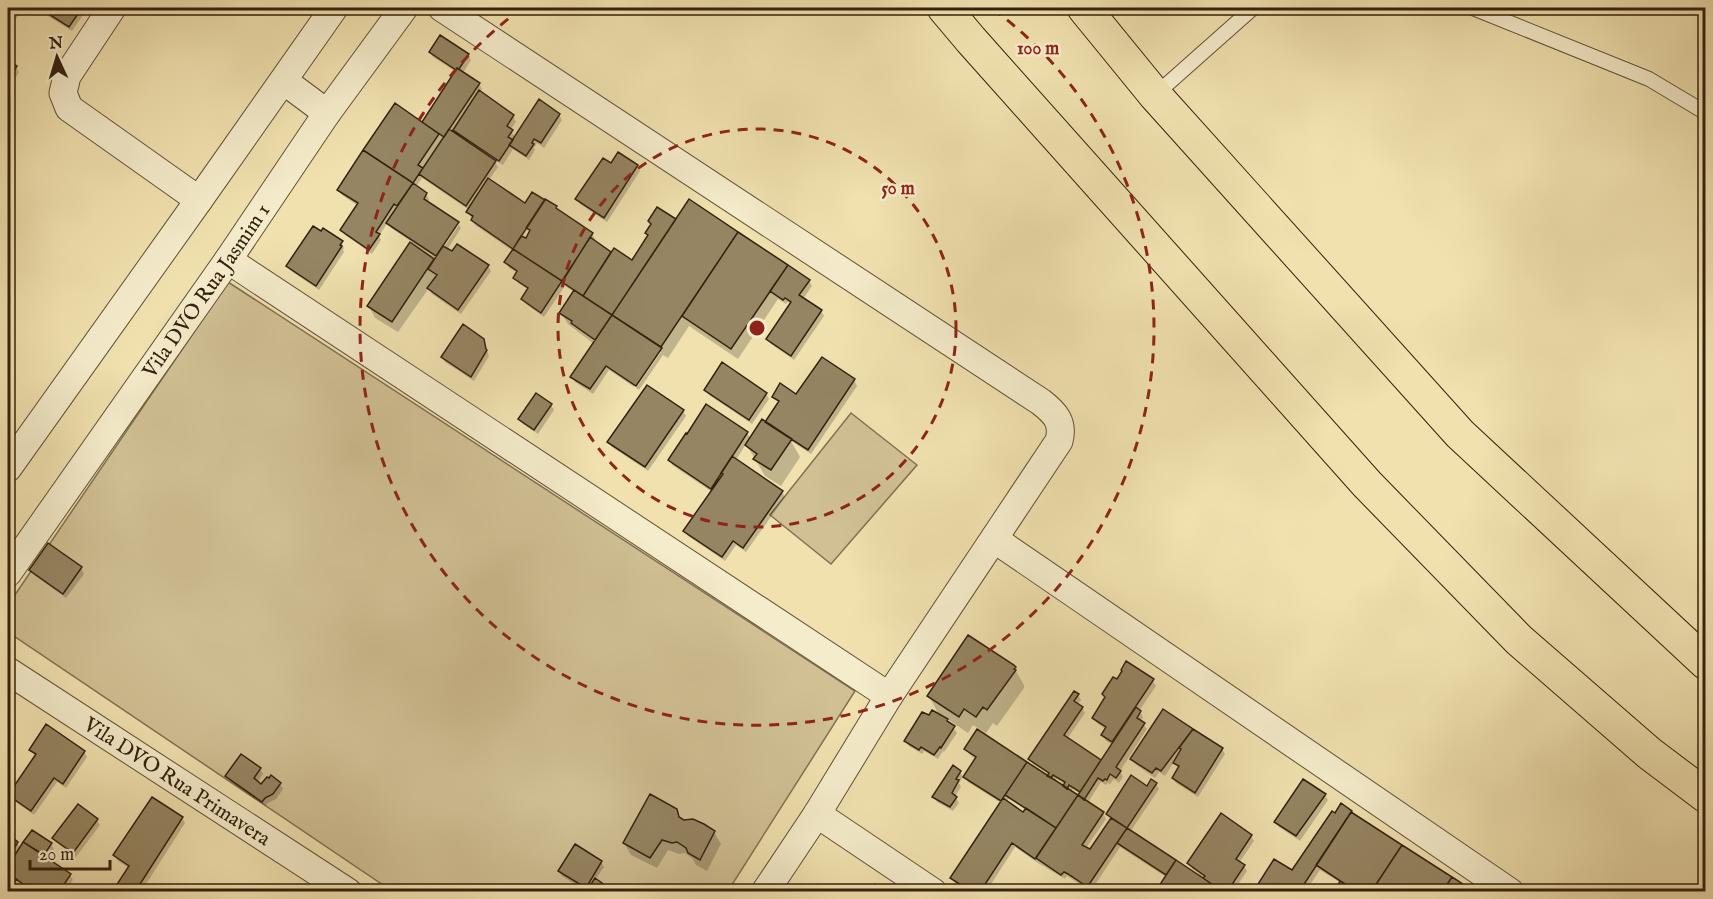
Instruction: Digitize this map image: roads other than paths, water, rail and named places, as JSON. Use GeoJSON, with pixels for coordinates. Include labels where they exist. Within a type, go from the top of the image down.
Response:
{"type":"FeatureCollection","features":[{"type":"Feature","properties":{"kind":"highway"},"geometry":{"type":"LineString","coordinates":[[944,8],[1375,492],[1519,640],[1649,753],[1706,796]]}},
{"type":"Feature","properties":{"kind":"highway"},"geometry":{"type":"LineString","coordinates":[[1084,8],[1155,95],[1460,434],[1706,663]]}},
{"type":"Feature","properties":{"kind":"street"},"geometry":{"type":"LineString","coordinates":[[112,8],[67,76],[63,93],[69,108],[200,200]]}},
{"type":"Feature","properties":{"kind":"street"},"geometry":{"type":"LineString","coordinates":[[8,468],[334,8]]}},
{"type":"Feature","properties":{"kind":"street","name":"Vila DVO Rua Jasmim 1"},"geometry":{"type":"LineString","coordinates":[[8,573],[228,261],[327,113],[404,8]]}},
{"type":"Feature","properties":{"kind":"street"},"geometry":{"type":"LineString","coordinates":[[442,8],[1054,412],[1059,423],[1061,433],[1059,441],[889,696],[817,814],[765,891]]}},
{"type":"Feature","properties":{"kind":"street"},"geometry":{"type":"LineString","coordinates":[[284,81],[327,113]]}},
{"type":"Feature","properties":{"kind":"street"},"geometry":{"type":"LineString","coordinates":[[228,261],[889,696]]}},
{"type":"Feature","properties":{"kind":"street"},"geometry":{"type":"LineString","coordinates":[[994,539],[1510,891]]}},
{"type":"Feature","properties":{"kind":"street","name":"Vila DVO Rua Primavera"},"geometry":{"type":"LineString","coordinates":[[8,671],[348,891]]}},
{"type":"Feature","properties":{"kind":"street"},"geometry":{"type":"LineString","coordinates":[[817,814],[933,891]]}},
{"type":"Feature","properties":{"kind":"lane"},"geometry":{"type":"LineString","coordinates":[[1155,95],[1252,8]]}},
{"type":"Feature","properties":{"kind":"lane"},"geometry":{"type":"LineString","coordinates":[[1473,8],[1649,79],[1706,113]]}}]}
